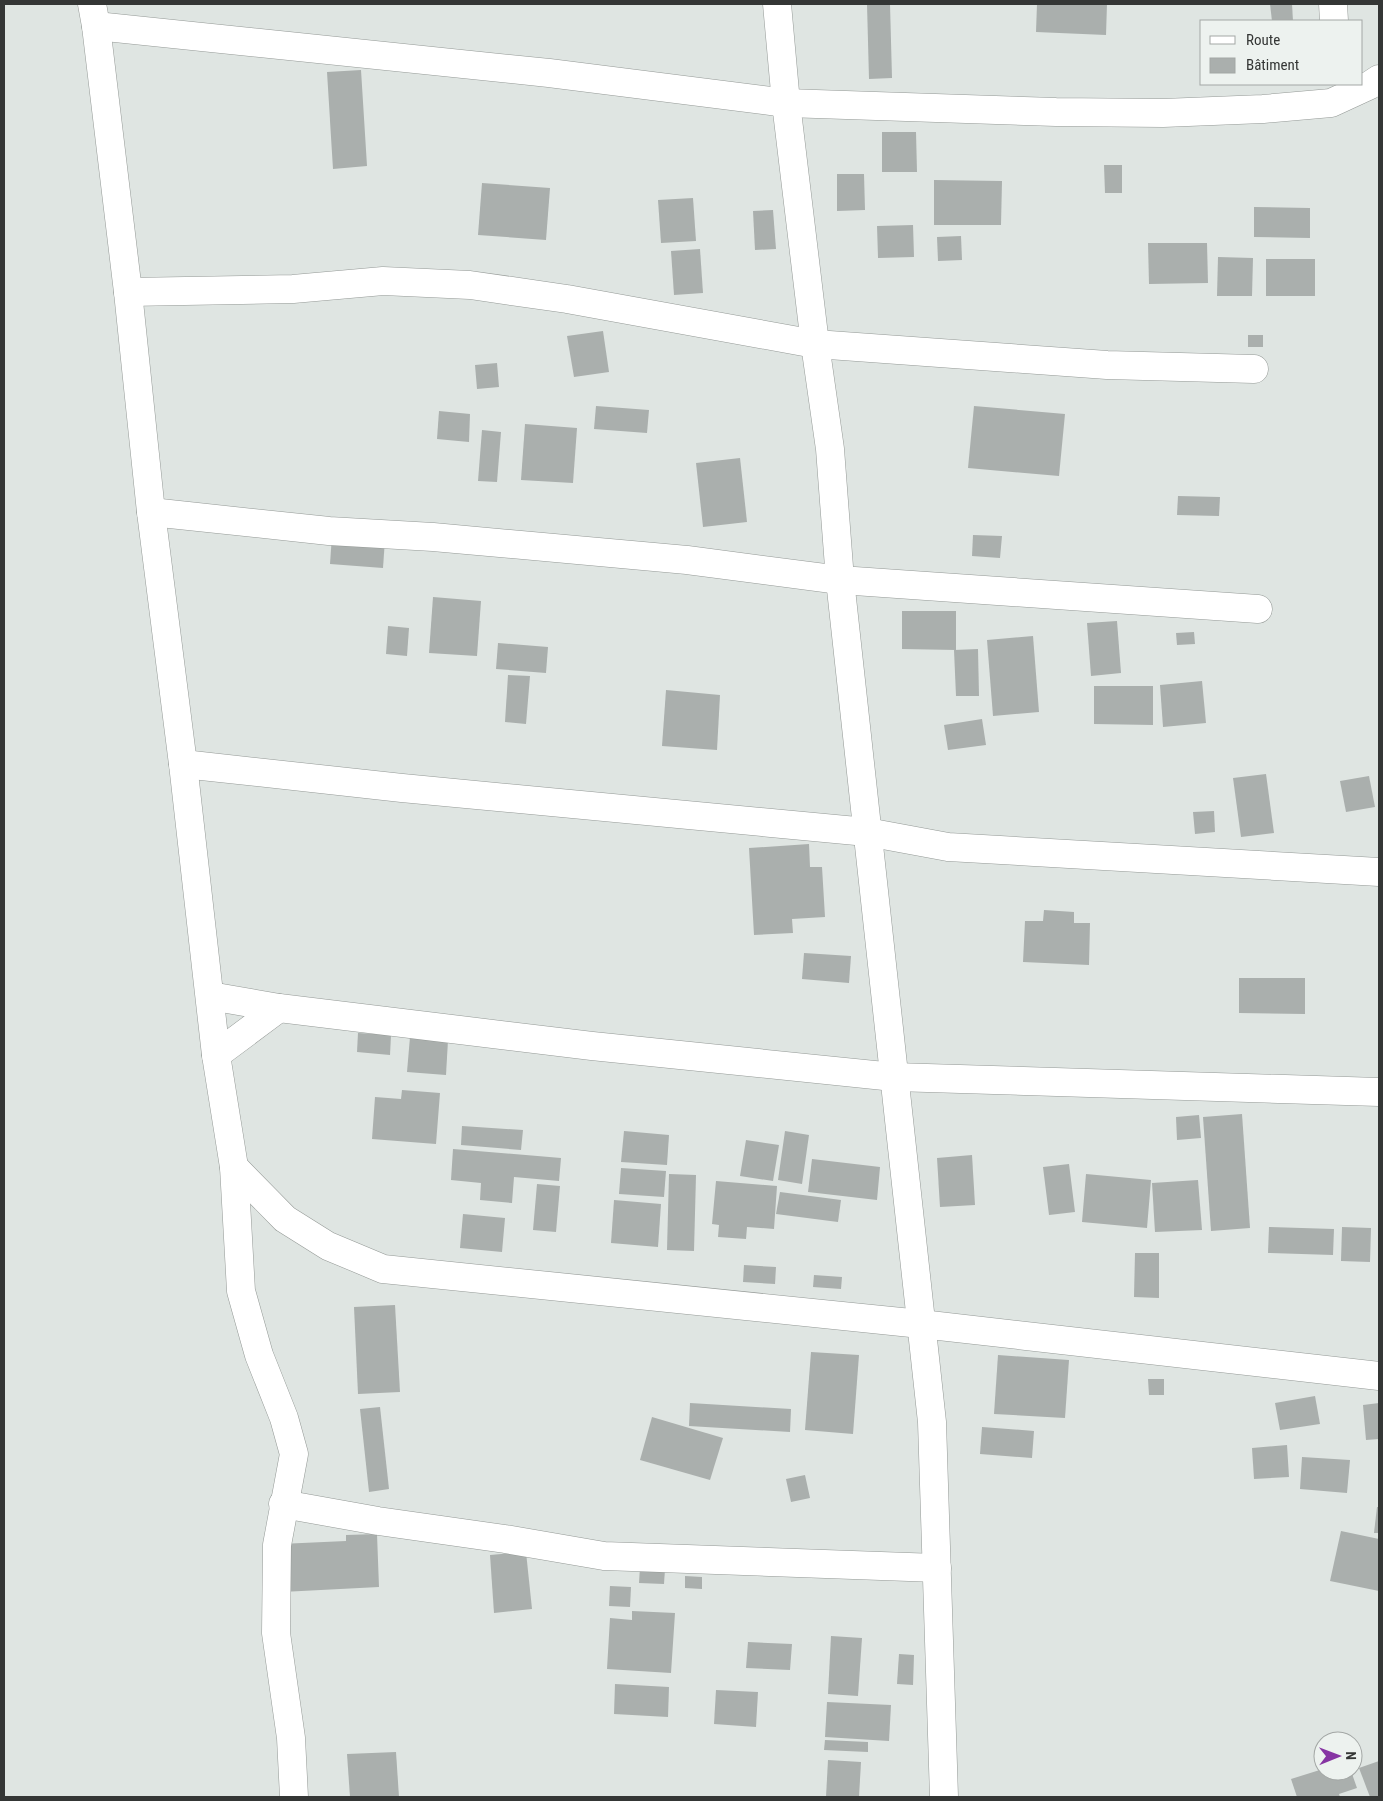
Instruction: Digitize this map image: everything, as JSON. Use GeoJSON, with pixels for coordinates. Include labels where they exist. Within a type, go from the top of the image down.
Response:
{"type":"FeatureCollection","features":[{"type":"Feature","properties":{"kind":"street"},"geometry":{"type":"LineString","coordinates":[[777,4],[786,103],[815,344],[830,449],[840,580],[932,1422],[944,1797]]}},
{"type":"Feature","properties":{"kind":"street"},"geometry":{"type":"LineString","coordinates":[[1333,4],[1334,20]]}},
{"type":"Feature","properties":{"kind":"street"},"geometry":{"type":"LineString","coordinates":[[294,1797],[291,1738],[276,1633],[276,1545],[294,1454],[284,1418],[259,1355],[241,1291],[234,1167],[216,1055],[94,15],[786,103],[1056,112],[1163,113],[1263,109],[1370,85],[1379,79]]}},
{"type":"Feature","properties":{"kind":"street"},"geometry":{"type":"LineString","coordinates":[[128,292],[293,289],[383,281],[470,285],[567,299],[815,344],[1107,365],[1254,370]]}},
{"type":"Feature","properties":{"kind":"street"},"geometry":{"type":"LineString","coordinates":[[151,512],[329,531],[434,537],[687,560],[840,580],[1258,609]]}},
{"type":"Feature","properties":{"kind":"street"},"geometry":{"type":"LineString","coordinates":[[183,764],[412,789],[867,832],[948,847],[1379,872]]}},
{"type":"Feature","properties":{"kind":"street"},"geometry":{"type":"LineString","coordinates":[[210,996],[279,1008],[592,1046],[894,1077],[1379,1092]]}},
{"type":"Feature","properties":{"kind":"street"},"geometry":{"type":"LineString","coordinates":[[216,1055],[279,1008]]}},
{"type":"Feature","properties":{"kind":"street"},"geometry":{"type":"LineString","coordinates":[[234,1167],[285,1219],[328,1246],[383,1270],[921,1324],[1379,1376]]}},
{"type":"Feature","properties":{"kind":"street"},"geometry":{"type":"LineString","coordinates":[[283,1504],[378,1521],[505,1539],[604,1556],[937,1568]]}},
{"type":"Feature","properties":{"kind":"building"},"geometry":{"type":"Polygon","coordinates":[[[867,4],[890,4],[892,78],[869,79],[867,4]]]}},
{"type":"Feature","properties":{"kind":"building"},"geometry":{"type":"Polygon","coordinates":[[[1037,4],[1107,4],[1106,35],[1036,32],[1037,4]]]}},
{"type":"Feature","properties":{"kind":"building"},"geometry":{"type":"Polygon","coordinates":[[[1270,4],[1292,4],[1293,20],[1272,20],[1270,4]]]}},
{"type":"Feature","properties":{"kind":"building"},"geometry":{"type":"Polygon","coordinates":[[[361,70],[367,166],[333,169],[327,72],[361,70]]]}},
{"type":"Feature","properties":{"kind":"building"},"geometry":{"type":"Polygon","coordinates":[[[882,132],[916,132],[917,172],[882,172],[882,132]]]}},
{"type":"Feature","properties":{"kind":"building"},"geometry":{"type":"Polygon","coordinates":[[[1104,165],[1122,165],[1122,193],[1105,193],[1104,165]]]}},
{"type":"Feature","properties":{"kind":"building"},"geometry":{"type":"Polygon","coordinates":[[[837,174],[864,174],[865,210],[837,211],[837,174]]]}},
{"type":"Feature","properties":{"kind":"building"},"geometry":{"type":"Polygon","coordinates":[[[934,180],[1002,181],[1001,225],[934,225],[934,180]]]}},
{"type":"Feature","properties":{"kind":"building"},"geometry":{"type":"Polygon","coordinates":[[[482,183],[550,188],[546,240],[478,235],[482,183]]]}},
{"type":"Feature","properties":{"kind":"building"},"geometry":{"type":"Polygon","coordinates":[[[693,198],[696,241],[661,243],[658,200],[693,198]]]}},
{"type":"Feature","properties":{"kind":"building"},"geometry":{"type":"Polygon","coordinates":[[[1254,207],[1310,208],[1310,238],[1254,237],[1254,207]]]}},
{"type":"Feature","properties":{"kind":"building"},"geometry":{"type":"Polygon","coordinates":[[[773,210],[776,249],[755,250],[753,211],[773,210]]]}},
{"type":"Feature","properties":{"kind":"building"},"geometry":{"type":"Polygon","coordinates":[[[913,225],[914,257],[878,258],[877,226],[913,225]]]}},
{"type":"Feature","properties":{"kind":"building"},"geometry":{"type":"Polygon","coordinates":[[[961,236],[962,260],[938,261],[937,237],[961,236]]]}},
{"type":"Feature","properties":{"kind":"building"},"geometry":{"type":"Polygon","coordinates":[[[1148,243],[1207,243],[1208,283],[1149,284],[1148,243]]]}},
{"type":"Feature","properties":{"kind":"building"},"geometry":{"type":"Polygon","coordinates":[[[700,249],[703,293],[674,295],[671,251],[700,249]]]}},
{"type":"Feature","properties":{"kind":"building"},"geometry":{"type":"Polygon","coordinates":[[[1218,257],[1253,258],[1252,296],[1217,296],[1218,257]]]}},
{"type":"Feature","properties":{"kind":"building"},"geometry":{"type":"Polygon","coordinates":[[[1266,259],[1315,259],[1315,296],[1266,296],[1266,259]]]}},
{"type":"Feature","properties":{"kind":"building"},"geometry":{"type":"Polygon","coordinates":[[[603,331],[609,372],[574,377],[567,336],[603,331]]]}},
{"type":"Feature","properties":{"kind":"building"},"geometry":{"type":"Polygon","coordinates":[[[1248,335],[1263,335],[1263,347],[1248,347],[1248,335]]]}},
{"type":"Feature","properties":{"kind":"building"},"geometry":{"type":"Polygon","coordinates":[[[497,363],[499,387],[477,389],[475,365],[497,363]]]}},
{"type":"Feature","properties":{"kind":"building"},"geometry":{"type":"Polygon","coordinates":[[[596,406],[649,410],[647,433],[594,429],[596,406]]]}},
{"type":"Feature","properties":{"kind":"building"},"geometry":{"type":"Polygon","coordinates":[[[974,406],[1065,414],[1059,476],[968,468],[974,406]]]}},
{"type":"Feature","properties":{"kind":"building"},"geometry":{"type":"Polygon","coordinates":[[[439,411],[470,414],[469,442],[437,439],[439,411]]]}},
{"type":"Feature","properties":{"kind":"building"},"geometry":{"type":"Polygon","coordinates":[[[525,424],[577,428],[573,483],[521,480],[525,424]]]}},
{"type":"Feature","properties":{"kind":"building"},"geometry":{"type":"Polygon","coordinates":[[[482,430],[501,432],[497,482],[478,481],[482,430]]]}},
{"type":"Feature","properties":{"kind":"building"},"geometry":{"type":"Polygon","coordinates":[[[740,458],[747,522],[703,527],[696,463],[740,458]]]}},
{"type":"Feature","properties":{"kind":"building"},"geometry":{"type":"Polygon","coordinates":[[[1178,496],[1220,497],[1219,516],[1177,515],[1178,496]]]}},
{"type":"Feature","properties":{"kind":"building"},"geometry":{"type":"Polygon","coordinates":[[[332,535],[385,539],[383,568],[330,564],[332,535]]]}},
{"type":"Feature","properties":{"kind":"building"},"geometry":{"type":"Polygon","coordinates":[[[973,535],[1002,536],[1000,558],[972,556],[973,535]]]}},
{"type":"Feature","properties":{"kind":"building"},"geometry":{"type":"Polygon","coordinates":[[[433,597],[481,601],[477,656],[429,653],[433,597]]]}},
{"type":"Feature","properties":{"kind":"building"},"geometry":{"type":"Polygon","coordinates":[[[902,611],[956,611],[956,650],[902,649],[902,611]]]}},
{"type":"Feature","properties":{"kind":"building"},"geometry":{"type":"Polygon","coordinates":[[[1117,621],[1121,673],[1091,676],[1087,623],[1117,621]]]}},
{"type":"Feature","properties":{"kind":"building"},"geometry":{"type":"Polygon","coordinates":[[[388,626],[409,628],[407,656],[386,654],[388,626]]]}},
{"type":"Feature","properties":{"kind":"building"},"geometry":{"type":"Polygon","coordinates":[[[1194,632],[1195,644],[1177,645],[1176,633],[1194,632]]]}},
{"type":"Feature","properties":{"kind":"building"},"geometry":{"type":"Polygon","coordinates":[[[1033,636],[1039,712],[993,716],[987,640],[1033,636]]]}},
{"type":"Feature","properties":{"kind":"building"},"geometry":{"type":"Polygon","coordinates":[[[498,643],[548,647],[546,673],[496,669],[498,643]]]}},
{"type":"Feature","properties":{"kind":"building"},"geometry":{"type":"Polygon","coordinates":[[[978,649],[979,696],[956,696],[954,650],[978,649]]]}},
{"type":"Feature","properties":{"kind":"building"},"geometry":{"type":"Polygon","coordinates":[[[508,675],[530,676],[526,724],[505,722],[508,675]]]}},
{"type":"Feature","properties":{"kind":"building"},"geometry":{"type":"Polygon","coordinates":[[[1202,681],[1206,723],[1163,727],[1160,685],[1202,681]]]}},
{"type":"Feature","properties":{"kind":"building"},"geometry":{"type":"Polygon","coordinates":[[[1094,686],[1153,686],[1153,725],[1094,724],[1094,686]]]}},
{"type":"Feature","properties":{"kind":"building"},"geometry":{"type":"Polygon","coordinates":[[[666,690],[720,695],[717,750],[662,746],[666,690]]]}},
{"type":"Feature","properties":{"kind":"building"},"geometry":{"type":"Polygon","coordinates":[[[982,719],[986,745],[948,750],[944,725],[982,719]]]}},
{"type":"Feature","properties":{"kind":"building"},"geometry":{"type":"Polygon","coordinates":[[[1266,774],[1274,833],[1241,837],[1233,778],[1266,774]]]}},
{"type":"Feature","properties":{"kind":"building"},"geometry":{"type":"Polygon","coordinates":[[[1369,776],[1375,807],[1346,812],[1340,781],[1369,776]]]}},
{"type":"Feature","properties":{"kind":"building"},"geometry":{"type":"Polygon","coordinates":[[[1214,811],[1215,832],[1195,834],[1193,812],[1214,811]]]}},
{"type":"Feature","properties":{"kind":"building"},"geometry":{"type":"Polygon","coordinates":[[[809,844],[810,867],[822,867],[825,917],[792,919],[793,933],[754,935],[749,848],[809,844]]]}},
{"type":"Feature","properties":{"kind":"building"},"geometry":{"type":"Polygon","coordinates":[[[1044,910],[1074,912],[1074,923],[1090,923],[1089,965],[1023,962],[1025,921],[1043,921],[1044,910]]]}},
{"type":"Feature","properties":{"kind":"building"},"geometry":{"type":"Polygon","coordinates":[[[804,953],[851,956],[849,983],[802,979],[804,953]]]}},
{"type":"Feature","properties":{"kind":"building"},"geometry":{"type":"Polygon","coordinates":[[[1239,978],[1305,978],[1305,1014],[1239,1013],[1239,978]]]}},
{"type":"Feature","properties":{"kind":"building"},"geometry":{"type":"Polygon","coordinates":[[[358,1033],[391,1035],[390,1055],[357,1052],[358,1033]]]}},
{"type":"Feature","properties":{"kind":"building"},"geometry":{"type":"Polygon","coordinates":[[[410,1037],[448,1040],[446,1075],[407,1072],[410,1037]]]}},
{"type":"Feature","properties":{"kind":"building"},"geometry":{"type":"Polygon","coordinates":[[[402,1090],[440,1093],[436,1144],[372,1139],[375,1097],[401,1099],[402,1090]]]}},
{"type":"Feature","properties":{"kind":"building"},"geometry":{"type":"Polygon","coordinates":[[[1242,1114],[1250,1228],[1211,1231],[1203,1117],[1242,1114]]]}},
{"type":"Feature","properties":{"kind":"building"},"geometry":{"type":"Polygon","coordinates":[[[1199,1115],[1201,1138],[1177,1140],[1176,1117],[1199,1115]]]}},
{"type":"Feature","properties":{"kind":"building"},"geometry":{"type":"Polygon","coordinates":[[[462,1126],[523,1130],[521,1150],[461,1145],[462,1126]]]}},
{"type":"Feature","properties":{"kind":"building"},"geometry":{"type":"Polygon","coordinates":[[[624,1131],[669,1135],[667,1165],[621,1162],[624,1131]]]}},
{"type":"Feature","properties":{"kind":"building"},"geometry":{"type":"Polygon","coordinates":[[[785,1131],[809,1135],[802,1184],[778,1180],[785,1131]]]}},
{"type":"Feature","properties":{"kind":"building"},"geometry":{"type":"Polygon","coordinates":[[[746,1140],[779,1145],[773,1181],[740,1176],[746,1140]]]}},
{"type":"Feature","properties":{"kind":"building"},"geometry":{"type":"Polygon","coordinates":[[[453,1149],[561,1158],[559,1181],[514,1177],[512,1203],[480,1200],[481,1183],[451,1180],[453,1149]]]}},
{"type":"Feature","properties":{"kind":"building"},"geometry":{"type":"Polygon","coordinates":[[[972,1155],[975,1205],[940,1207],[937,1158],[972,1155]]]}},
{"type":"Feature","properties":{"kind":"building"},"geometry":{"type":"Polygon","coordinates":[[[812,1159],[880,1167],[877,1200],[808,1192],[812,1159]]]}},
{"type":"Feature","properties":{"kind":"building"},"geometry":{"type":"Polygon","coordinates":[[[1069,1164],[1075,1212],[1049,1215],[1043,1167],[1069,1164]]]}},
{"type":"Feature","properties":{"kind":"building"},"geometry":{"type":"Polygon","coordinates":[[[621,1168],[666,1171],[664,1197],[619,1194],[621,1168]]]}},
{"type":"Feature","properties":{"kind":"building"},"geometry":{"type":"Polygon","coordinates":[[[669,1174],[696,1175],[694,1251],[667,1250],[669,1174]]]}},
{"type":"Feature","properties":{"kind":"building"},"geometry":{"type":"Polygon","coordinates":[[[1086,1174],[1151,1180],[1147,1228],[1082,1222],[1086,1174]]]}},
{"type":"Feature","properties":{"kind":"building"},"geometry":{"type":"Polygon","coordinates":[[[1198,1180],[1202,1230],[1155,1232],[1152,1183],[1198,1180]]]}},
{"type":"Feature","properties":{"kind":"building"},"geometry":{"type":"Polygon","coordinates":[[[716,1181],[777,1186],[774,1229],[747,1227],[746,1239],[718,1237],[719,1225],[712,1224],[716,1181]]]}},
{"type":"Feature","properties":{"kind":"building"},"geometry":{"type":"Polygon","coordinates":[[[537,1184],[560,1186],[556,1232],[533,1230],[537,1184]]]}},
{"type":"Feature","properties":{"kind":"building"},"geometry":{"type":"Polygon","coordinates":[[[780,1192],[841,1200],[838,1222],[776,1214],[780,1192]]]}},
{"type":"Feature","properties":{"kind":"building"},"geometry":{"type":"Polygon","coordinates":[[[614,1200],[661,1204],[658,1247],[611,1243],[614,1200]]]}},
{"type":"Feature","properties":{"kind":"building"},"geometry":{"type":"Polygon","coordinates":[[[463,1214],[505,1218],[502,1252],[460,1248],[463,1214]]]}},
{"type":"Feature","properties":{"kind":"building"},"geometry":{"type":"Polygon","coordinates":[[[1269,1227],[1334,1229],[1333,1255],[1268,1253],[1269,1227]]]}},
{"type":"Feature","properties":{"kind":"building"},"geometry":{"type":"Polygon","coordinates":[[[1342,1227],[1371,1228],[1370,1262],[1341,1261],[1342,1227]]]}},
{"type":"Feature","properties":{"kind":"building"},"geometry":{"type":"Polygon","coordinates":[[[1135,1253],[1159,1253],[1159,1298],[1134,1297],[1135,1253]]]}},
{"type":"Feature","properties":{"kind":"building"},"geometry":{"type":"Polygon","coordinates":[[[744,1265],[776,1267],[775,1284],[743,1282],[744,1265]]]}},
{"type":"Feature","properties":{"kind":"building"},"geometry":{"type":"Polygon","coordinates":[[[814,1275],[842,1277],[841,1289],[813,1287],[814,1275]]]}},
{"type":"Feature","properties":{"kind":"building"},"geometry":{"type":"Polygon","coordinates":[[[395,1305],[400,1392],[358,1394],[354,1307],[395,1305]]]}},
{"type":"Feature","properties":{"kind":"building"},"geometry":{"type":"Polygon","coordinates":[[[811,1352],[859,1355],[853,1434],[805,1430],[811,1352]]]}},
{"type":"Feature","properties":{"kind":"building"},"geometry":{"type":"Polygon","coordinates":[[[998,1355],[1069,1360],[1065,1418],[994,1414],[998,1355]]]}},
{"type":"Feature","properties":{"kind":"building"},"geometry":{"type":"Polygon","coordinates":[[[1148,1379],[1164,1379],[1164,1395],[1149,1395],[1148,1379]]]}},
{"type":"Feature","properties":{"kind":"building"},"geometry":{"type":"Polygon","coordinates":[[[1315,1396],[1320,1424],[1280,1430],[1275,1403],[1315,1396]]]}},
{"type":"Feature","properties":{"kind":"building"},"geometry":{"type":"Polygon","coordinates":[[[690,1403],[791,1409],[790,1432],[689,1426],[690,1403]]]}},
{"type":"Feature","properties":{"kind":"building"},"geometry":{"type":"Polygon","coordinates":[[[1379,1403],[1379,1439],[1366,1440],[1363,1405],[1379,1403]]]}},
{"type":"Feature","properties":{"kind":"building"},"geometry":{"type":"Polygon","coordinates":[[[380,1407],[389,1489],[369,1492],[360,1409],[380,1407]]]}},
{"type":"Feature","properties":{"kind":"building"},"geometry":{"type":"Polygon","coordinates":[[[652,1417],[723,1438],[710,1480],[640,1460],[652,1417]]]}},
{"type":"Feature","properties":{"kind":"building"},"geometry":{"type":"Polygon","coordinates":[[[982,1427],[1034,1431],[1032,1458],[980,1454],[982,1427]]]}},
{"type":"Feature","properties":{"kind":"building"},"geometry":{"type":"Polygon","coordinates":[[[1287,1445],[1289,1477],[1254,1479],[1252,1448],[1287,1445]]]}},
{"type":"Feature","properties":{"kind":"building"},"geometry":{"type":"Polygon","coordinates":[[[1302,1457],[1350,1460],[1347,1493],[1300,1489],[1302,1457]]]}},
{"type":"Feature","properties":{"kind":"building"},"geometry":{"type":"Polygon","coordinates":[[[805,1475],[810,1498],[791,1502],[786,1479],[805,1475]]]}},
{"type":"Feature","properties":{"kind":"building"},"geometry":{"type":"Polygon","coordinates":[[[1377,1507],[1379,1507],[1379,1533],[1374,1533],[1377,1507]]]}},
{"type":"Feature","properties":{"kind":"building"},"geometry":{"type":"Polygon","coordinates":[[[1341,1531],[1379,1539],[1379,1591],[1330,1581],[1341,1531]]]}},
{"type":"Feature","properties":{"kind":"building"},"geometry":{"type":"Polygon","coordinates":[[[377,1534],[379,1587],[282,1592],[280,1544],[346,1541],[346,1535],[377,1534]]]}},
{"type":"Feature","properties":{"kind":"building"},"geometry":{"type":"Polygon","coordinates":[[[526,1552],[532,1609],[494,1613],[490,1555],[526,1552]]]}},
{"type":"Feature","properties":{"kind":"building"},"geometry":{"type":"Polygon","coordinates":[[[640,1567],[665,1569],[664,1584],[639,1583],[640,1567]]]}},
{"type":"Feature","properties":{"kind":"building"},"geometry":{"type":"Polygon","coordinates":[[[685,1576],[702,1577],[702,1589],[685,1588],[685,1576]]]}},
{"type":"Feature","properties":{"kind":"building"},"geometry":{"type":"Polygon","coordinates":[[[610,1586],[631,1587],[630,1607],[609,1606],[610,1586]]]}},
{"type":"Feature","properties":{"kind":"building"},"geometry":{"type":"Polygon","coordinates":[[[632,1611],[675,1613],[671,1673],[607,1669],[610,1618],[632,1620],[632,1611]]]}},
{"type":"Feature","properties":{"kind":"building"},"geometry":{"type":"Polygon","coordinates":[[[831,1636],[862,1638],[858,1696],[828,1694],[831,1636]]]}},
{"type":"Feature","properties":{"kind":"building"},"geometry":{"type":"Polygon","coordinates":[[[748,1642],[792,1644],[790,1670],[746,1668],[748,1642]]]}},
{"type":"Feature","properties":{"kind":"building"},"geometry":{"type":"Polygon","coordinates":[[[899,1654],[914,1655],[913,1685],[897,1684],[899,1654]]]}},
{"type":"Feature","properties":{"kind":"building"},"geometry":{"type":"Polygon","coordinates":[[[615,1684],[669,1687],[668,1717],[614,1714],[615,1684]]]}},
{"type":"Feature","properties":{"kind":"building"},"geometry":{"type":"Polygon","coordinates":[[[716,1690],[758,1692],[756,1727],[714,1724],[716,1690]]]}},
{"type":"Feature","properties":{"kind":"building"},"geometry":{"type":"Polygon","coordinates":[[[827,1702],[891,1705],[889,1741],[825,1737],[827,1702]]]}},
{"type":"Feature","properties":{"kind":"building"},"geometry":{"type":"Polygon","coordinates":[[[825,1740],[868,1742],[868,1752],[824,1750],[825,1740]]]}},
{"type":"Feature","properties":{"kind":"building"},"geometry":{"type":"Polygon","coordinates":[[[396,1752],[399,1797],[350,1797],[347,1754],[396,1752]]]}},
{"type":"Feature","properties":{"kind":"building"},"geometry":{"type":"Polygon","coordinates":[[[828,1760],[861,1762],[859,1797],[826,1797],[828,1760]]]}},
{"type":"Feature","properties":{"kind":"building"},"geometry":{"type":"Polygon","coordinates":[[[1379,1761],[1379,1797],[1370,1797],[1363,1779],[1363,1767],[1379,1761]]]}},
{"type":"Feature","properties":{"kind":"building"},"geometry":{"type":"Polygon","coordinates":[[[1313,1772],[1313,1781],[1355,1781],[1357,1788],[1339,1794],[1340,1797],[1297,1797],[1291,1779],[1313,1772]]]}}]}
